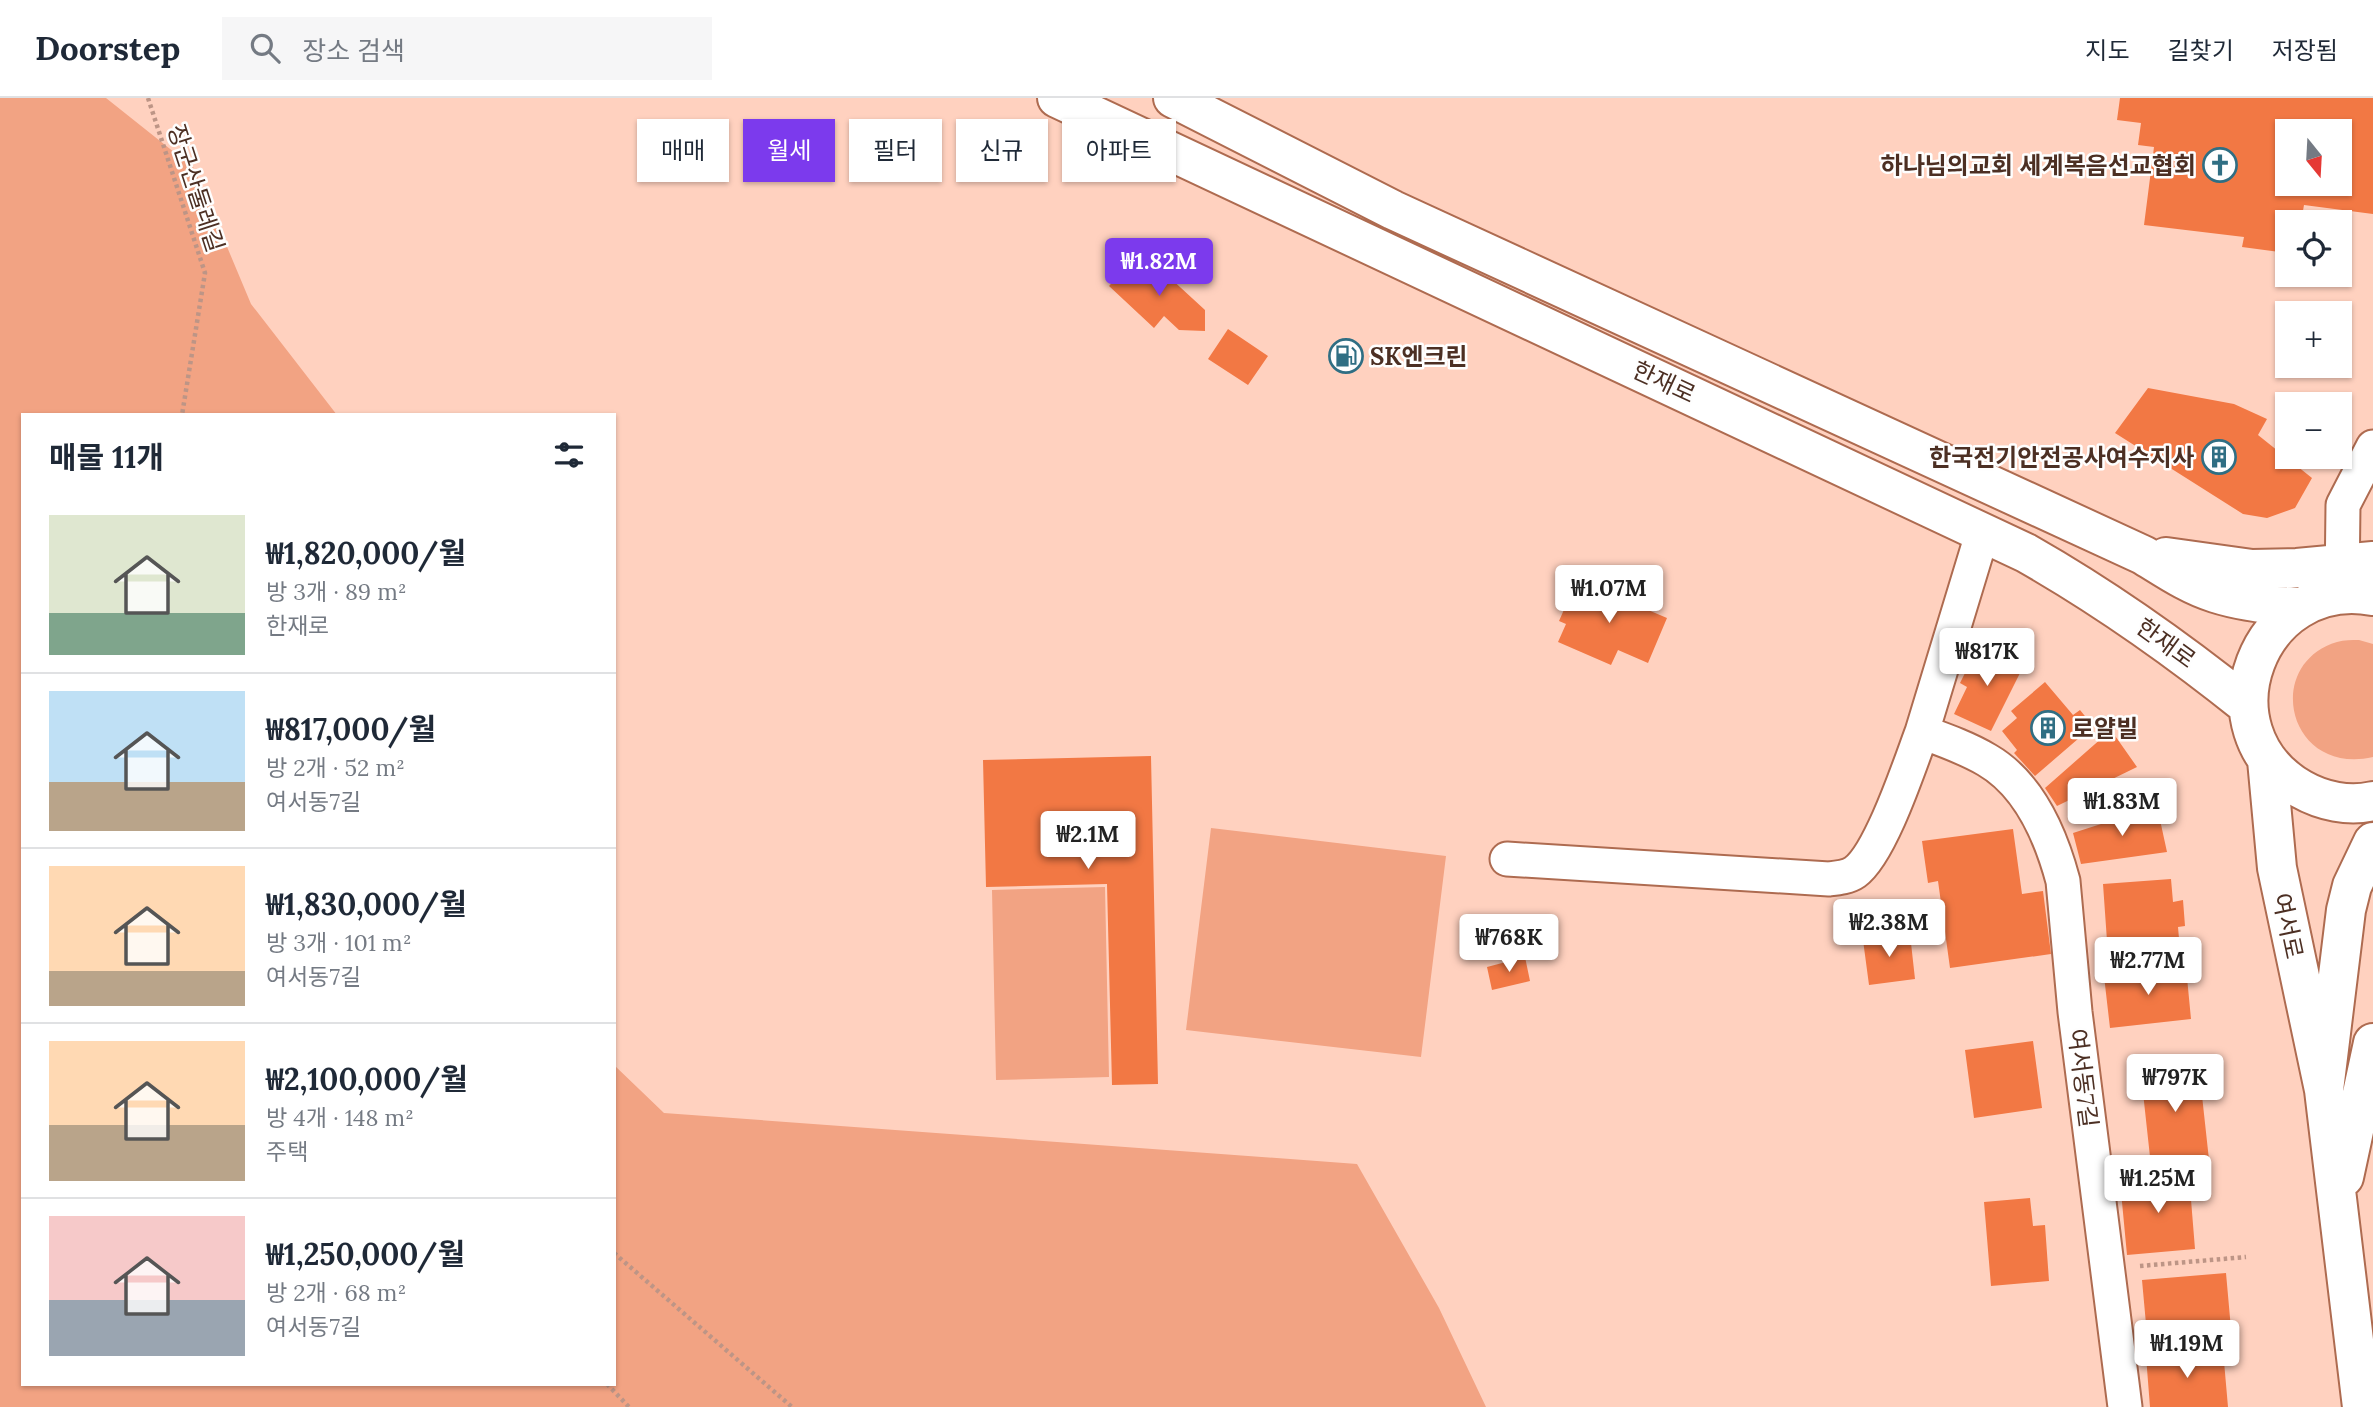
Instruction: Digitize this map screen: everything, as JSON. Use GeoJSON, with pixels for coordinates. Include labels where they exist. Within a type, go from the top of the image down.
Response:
{"type":"FeatureCollection","features":[{"type":"Feature","properties":{"kind":"street","name":"한재로"},"geometry":{"type":"LineString","coordinates":[[1056,98],[1983,531],[2065,575],[2129,616],[2179,651],[2248,706]]}},
{"type":"Feature","properties":{"kind":"street","name":"한재로"},"geometry":{"type":"LineString","coordinates":[[1173,98],[1393,211],[2143,555],[2173,574],[2214,593],[2258,603],[2300,607]]}},
{"type":"Feature","properties":{"kind":"street"},"geometry":{"type":"LineString","coordinates":[[2358,579],[2343,505],[2373,447]]}},
{"type":"Feature","properties":{"kind":"street"},"geometry":{"type":"LineString","coordinates":[[1507,859],[1829,879],[1854,873],[1874,845],[1896,803],[1922,732],[1983,531]]}},
{"type":"Feature","properties":{"kind":"street"},"geometry":{"type":"LineString","coordinates":[[2143,555],[2358,579]]}},
{"type":"Feature","properties":{"kind":"street"},"geometry":{"type":"LineString","coordinates":[[2358,579],[2300,607],[2277,626],[2260,650],[2250,677],[2248,706],[2254,735],[2267,760],[2287,781],[2311,795],[2338,803],[2373,801]]}},
{"type":"Feature","properties":{"kind":"street","name":"여서동7길"},"geometry":{"type":"LineString","coordinates":[[1922,732],[1969,750],[2003,771],[2030,802],[2058,862],[2063,881],[2075,1012],[2125,1407]]}},
{"type":"Feature","properties":{"kind":"street","name":"여서로"},"geometry":{"type":"LineString","coordinates":[[2267,760],[2281,894],[2323,1090],[2362,1407]]}},
{"type":"Feature","properties":{"kind":"street","name":"여서로"},"geometry":{"type":"LineString","coordinates":[[2323,1090],[2346,910],[2352,886],[2373,842]]}},
{"type":"Feature","properties":{"kind":"street","name":"여서로"},"geometry":{"type":"LineString","coordinates":[[2337,1207],[2373,1043]]}},
{"type":"Feature","properties":{"kind":"path","name":"장군산둘레길"},"geometry":{"type":"LineString","coordinates":[[148,98],[205,273],[182,413]]}},
{"type":"Feature","properties":{"kind":"path"},"geometry":{"type":"LineString","coordinates":[[616,1255],[792,1407]]}},
{"type":"Feature","properties":{"kind":"path"},"geometry":{"type":"LineString","coordinates":[[2108,1269],[2246,1257]]}},
{"type":"Feature","properties":{"kind":"path"},"geometry":{"type":"LineString","coordinates":[[609,1386],[629,1407]]}},
{"type":"Feature","properties":{"kind":"shaded area"},"geometry":{"type":"Polygon","coordinates":[[[0,98],[106,98],[194,168],[251,304],[335,413],[21,413],[21,1386],[616,1386],[616,1067],[664,1113],[1357,1164],[1439,1308],[1486,1407],[0,1407],[0,98]]]}},
{"type":"Feature","properties":{"kind":"shaded area"},"geometry":{"type":"Polygon","coordinates":[[[2359,640],[2373,644],[2373,757],[2344,758],[2321,750],[2304,735],[2295,715],[2293,693],[2299,672],[2314,654],[2337,642],[2359,640]]]}},
{"type":"Feature","properties":{"kind":"shaded area"},"geometry":{"type":"Polygon","coordinates":[[[1211,828],[1446,856],[1421,1057],[1186,1030],[1211,828]]]}},
{"type":"Feature","properties":{"kind":"shaded area"},"geometry":{"type":"Polygon","coordinates":[[[1105,887],[1109,1077],[996,1080],[992,890],[1105,887]]]}},
{"type":"Feature","properties":{"kind":"building","name":"하나님의교회 세계복음선교협회"},"geometry":{"type":"Polygon","coordinates":[[[2120,98],[2373,98],[2373,214],[2304,205],[2303,210],[2275,210],[2275,251],[2242,247],[2244,237],[2144,225],[2154,147],[2138,145],[2141,123],[2117,120],[2120,98]]]}},
{"type":"Feature","properties":{"kind":"building"},"geometry":{"type":"Polygon","coordinates":[[[1133,260],[1148,273],[1156,265],[1205,310],[1205,331],[1179,330],[1164,316],[1154,328],[1109,286],[1133,260]]]}},
{"type":"Feature","properties":{"kind":"building"},"geometry":{"type":"Polygon","coordinates":[[[1228,329],[1268,356],[1248,385],[1208,359],[1228,329]]]}},
{"type":"Feature","properties":{"kind":"building","name":"한국전기안전공사여수지사"},"geometry":{"type":"Polygon","coordinates":[[[2148,388],[2234,404],[2267,419],[2258,435],[2275,449],[2275,469],[2301,469],[2312,478],[2295,508],[2267,518],[2243,514],[2115,433],[2148,388]]]}},
{"type":"Feature","properties":{"kind":"building"},"geometry":{"type":"Polygon","coordinates":[[[1577,580],[1667,618],[1648,663],[1618,650],[1611,665],[1558,642],[1566,624],[1559,621],[1577,580]]]}},
{"type":"Feature","properties":{"kind":"building"},"geometry":{"type":"Polygon","coordinates":[[[1979,645],[2023,667],[1991,731],[1954,714],[1967,687],[1960,683],[1979,645]]]}},
{"type":"Feature","properties":{"kind":"building","name":"로얄빌"},"geometry":{"type":"Polygon","coordinates":[[[2045,682],[2073,715],[2080,710],[2093,726],[2035,776],[2014,753],[2017,750],[2002,731],[2017,718],[2011,711],[2045,682]]]}},
{"type":"Feature","properties":{"kind":"building"},"geometry":{"type":"Polygon","coordinates":[[[2111,730],[2137,767],[2057,806],[2045,788],[2111,730]]]}},
{"type":"Feature","properties":{"kind":"building"},"geometry":{"type":"Polygon","coordinates":[[[1151,756],[1158,1084],[1112,1085],[1107,884],[986,887],[983,760],[1151,756]]]}},
{"type":"Feature","properties":{"kind":"building"},"geometry":{"type":"Polygon","coordinates":[[[2157,806],[2167,852],[2081,864],[2073,833],[2157,806]]]}},
{"type":"Feature","properties":{"kind":"building"},"geometry":{"type":"Polygon","coordinates":[[[2013,829],[2022,894],[2043,891],[2051,954],[1950,968],[1938,881],[1928,883],[1922,841],[2013,829]]]}},
{"type":"Feature","properties":{"kind":"building"},"geometry":{"type":"Polygon","coordinates":[[[2171,879],[2173,902],[2183,900],[2185,926],[2178,927],[2180,950],[2108,955],[2103,884],[2171,879]]]}},
{"type":"Feature","properties":{"kind":"building"},"geometry":{"type":"Polygon","coordinates":[[[1910,934],[1915,979],[1869,985],[1863,940],[1910,934]]]}},
{"type":"Feature","properties":{"kind":"building"},"geometry":{"type":"Polygon","coordinates":[[[1525,957],[1530,981],[1492,990],[1487,967],[1525,957]]]}},
{"type":"Feature","properties":{"kind":"building"},"geometry":{"type":"Polygon","coordinates":[[[2186,967],[2191,1019],[2110,1028],[2104,976],[2186,967]]]}},
{"type":"Feature","properties":{"kind":"building"},"geometry":{"type":"Polygon","coordinates":[[[2033,1041],[2042,1108],[1974,1118],[1965,1050],[2033,1041]]]}},
{"type":"Feature","properties":{"kind":"building"},"geometry":{"type":"Polygon","coordinates":[[[2198,1059],[2210,1169],[2187,1172],[2186,1162],[2151,1166],[2140,1065],[2198,1059]]]}},
{"type":"Feature","properties":{"kind":"building"},"geometry":{"type":"Polygon","coordinates":[[[2189,1175],[2195,1249],[2127,1255],[2120,1181],[2189,1175]]]}},
{"type":"Feature","properties":{"kind":"building"},"geometry":{"type":"Polygon","coordinates":[[[2030,1198],[2033,1226],[2045,1225],[2049,1281],[1991,1286],[1984,1202],[2030,1198]]]}},
{"type":"Feature","properties":{"kind":"building"},"geometry":{"type":"Polygon","coordinates":[[[2226,1273],[2231,1329],[2147,1335],[2142,1280],[2226,1273]]]}},
{"type":"Feature","properties":{"kind":"building"},"geometry":{"type":"Polygon","coordinates":[[[2223,1350],[2228,1407],[2150,1407],[2146,1356],[2223,1350]]]}},
{"type":"Feature","properties":{"kind":"place","name":"하나님의교회 세계복음선교협회"},"geometry":{"type":"Point","coordinates":[2220,165]}},
{"type":"Feature","properties":{"kind":"place","name":"SK엔크린"},"geometry":{"type":"Point","coordinates":[1346,356]}},
{"type":"Feature","properties":{"kind":"place","name":"한국전기안전공사여수지사"},"geometry":{"type":"Point","coordinates":[2219,457]}},
{"type":"Feature","properties":{"kind":"place","name":"로얄빌"},"geometry":{"type":"Point","coordinates":[2048,728]}}]}
